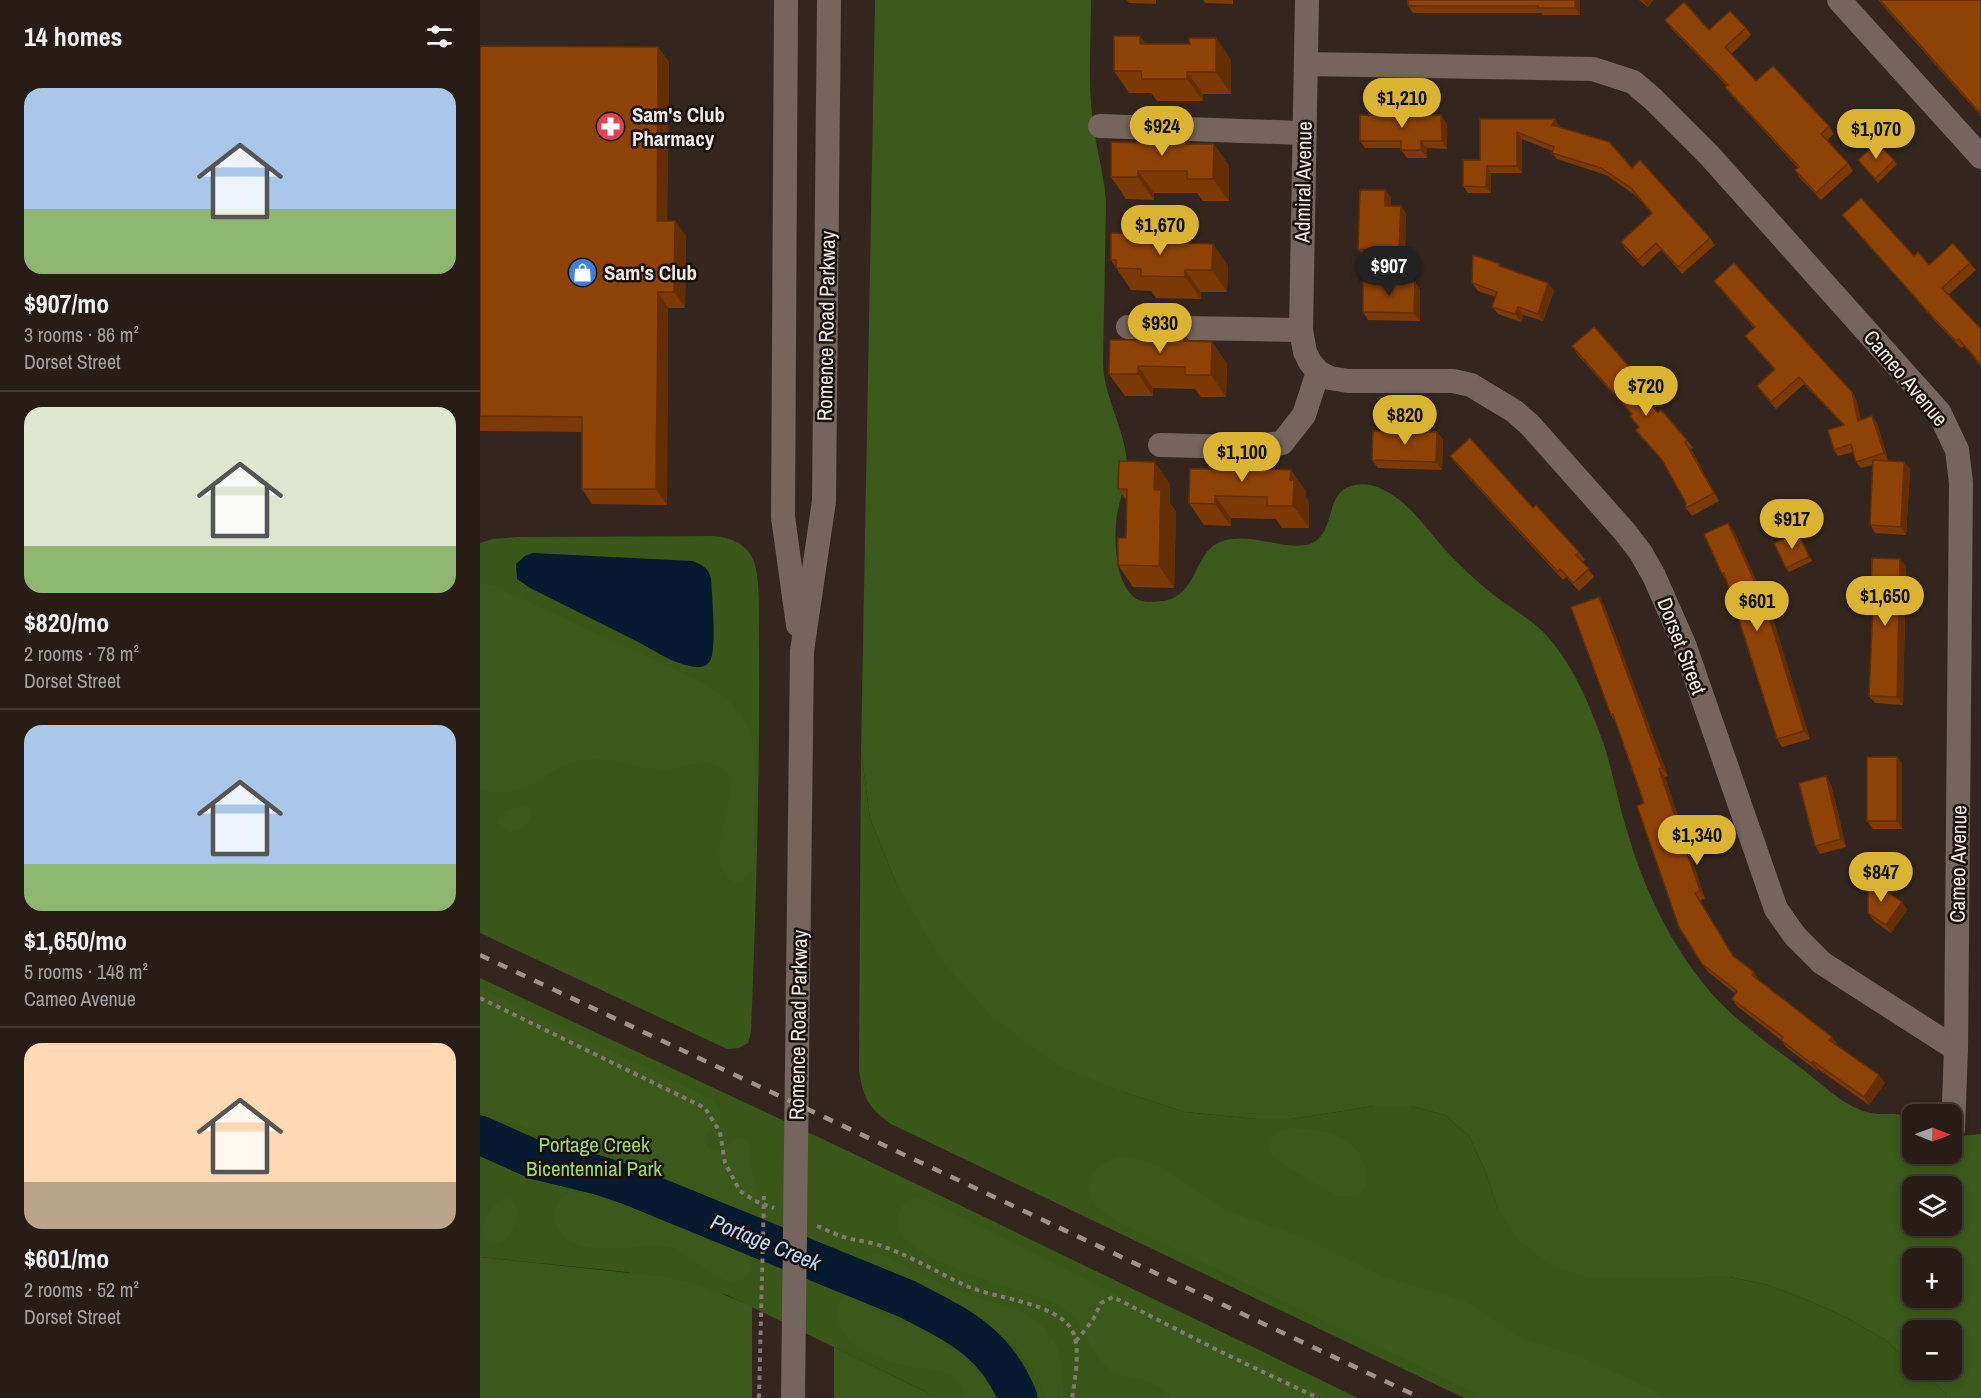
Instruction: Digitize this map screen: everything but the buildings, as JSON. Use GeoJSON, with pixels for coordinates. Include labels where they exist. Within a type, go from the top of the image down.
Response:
{"type":"FeatureCollection","features":[{"type":"Feature","properties":{"kind":"street","name":"Romence Road Parkway"},"geometry":{"type":"LineString","coordinates":[[786,0],[783,517],[802,651]]}},
{"type":"Feature","properties":{"kind":"street","name":"Romence Road Parkway"},"geometry":{"type":"LineString","coordinates":[[794,1398],[802,651],[824,501],[829,0]]}},
{"type":"Feature","properties":{"kind":"street","name":"Admiral Avenue"},"geometry":{"type":"LineString","coordinates":[[1307,0],[1300,330],[1305,352],[1314,367]]}},
{"type":"Feature","properties":{"kind":"street"},"geometry":{"type":"LineString","coordinates":[[1839,0],[1981,157]]}},
{"type":"Feature","properties":{"kind":"street","name":"Cameo Avenue"},"geometry":{"type":"LineString","coordinates":[[1306,64],[1593,69],[1634,82],[1709,155],[1939,412],[1957,450],[1961,483],[1954,1104]]}},
{"type":"Feature","properties":{"kind":"street"},"geometry":{"type":"LineString","coordinates":[[1100,126],[1304,133]]}},
{"type":"Feature","properties":{"kind":"street"},"geometry":{"type":"LineString","coordinates":[[1128,327],[1300,330]]}},
{"type":"Feature","properties":{"kind":"street"},"geometry":{"type":"LineString","coordinates":[[1160,445],[1243,447],[1282,443],[1304,415],[1314,367]]}},
{"type":"Feature","properties":{"kind":"street","name":"Dorset Street"},"geometry":{"type":"LineString","coordinates":[[1314,367],[1329,378],[1348,381],[1453,381],[1471,385],[1491,395],[1530,425],[1625,531],[1654,576],[1684,644],[1776,909],[1795,936],[1822,963],[1956,1049]]}},
{"type":"Feature","properties":{"kind":"path"},"geometry":{"type":"LineString","coordinates":[[759,1398],[764,1196]]}},
{"type":"Feature","properties":{"kind":"path"},"geometry":{"type":"LineString","coordinates":[[1076,1341],[1093,1320],[1101,1303],[1113,1297],[1318,1398]]}},
{"type":"Feature","properties":{"kind":"green space"},"geometry":{"type":"Polygon","coordinates":[[[875,0],[1091,0],[1091,101],[1106,202],[1103,365],[1106,386],[1121,431],[1127,462],[1116,520],[1116,544],[1119,570],[1128,591],[1138,600],[1145,601],[1163,601],[1175,597],[1190,583],[1211,547],[1220,542],[1245,539],[1297,546],[1317,540],[1327,526],[1339,494],[1346,488],[1365,484],[1385,490],[1403,503],[1472,576],[1541,630],[1570,668],[1592,712],[1606,752],[1632,847],[1659,914],[1683,955],[1712,994],[1745,1025],[1844,1101],[1871,1113],[1902,1116],[1902,1164],[1962,1164],[1962,1136],[1981,1134],[1981,1398],[1951,1398],[1930,1380],[1962,1380],[1962,1320],[1902,1320],[1902,1355],[1884,1339],[1847,1318],[1768,1285],[1729,1277],[1590,1278],[1553,1267],[1518,1241],[1498,1210],[1486,1173],[1469,1136],[1445,1115],[1411,1106],[1374,1106],[1292,1119],[1257,1119],[1185,1112],[1123,1092],[1058,1066],[994,1019],[940,959],[896,883],[870,818],[861,751],[875,0]]]}},
{"type":"Feature","properties":{"kind":"green space"},"geometry":{"type":"Polygon","coordinates":[[[714,536],[736,542],[749,552],[757,576],[759,602],[758,794],[751,1032],[748,1043],[739,1048],[727,1049],[480,933],[480,543],[493,539],[518,537],[714,536]]]}},
{"type":"Feature","properties":{"kind":"green space"},"geometry":{"type":"Polygon","coordinates":[[[480,582],[495,586],[694,678],[718,692],[732,704],[744,718],[748,727],[756,764],[754,861],[743,881],[735,883],[723,872],[719,858],[730,789],[728,775],[718,766],[704,763],[659,770],[595,759],[571,763],[523,789],[496,793],[480,789],[480,582]]]}},
{"type":"Feature","properties":{"kind":"green space"},"geometry":{"type":"Polygon","coordinates":[[[861,751],[870,818],[896,883],[1123,1092],[1185,1112],[1257,1119],[1292,1119],[1374,1106],[1411,1106],[1445,1115],[1469,1136],[1486,1173],[1498,1210],[1684,1276],[1729,1277],[1768,1285],[1812,1302],[1884,1339],[1902,1355],[1902,1380],[1930,1380],[1951,1398],[1464,1398],[891,1124],[868,1102],[859,1070],[861,751]]]}},
{"type":"Feature","properties":{"kind":"green space"},"geometry":{"type":"Polygon","coordinates":[[[526,805],[532,810],[532,815],[525,827],[508,832],[498,825],[497,820],[505,811],[526,805]]]}},
{"type":"Feature","properties":{"kind":"green space","name":"Portage Creek Bicentennial Park"},"geometry":{"type":"Polygon","coordinates":[[[480,978],[850,1152],[1358,1398],[934,1398],[924,1391],[727,1295],[626,1272],[480,1257],[480,978]]]}},
{"type":"Feature","properties":{"kind":"green space"},"geometry":{"type":"Polygon","coordinates":[[[480,987],[713,1100],[718,1107],[720,1117],[706,1136],[707,1145],[716,1151],[739,1136],[747,1140],[750,1148],[750,1165],[758,1193],[752,1207],[741,1210],[728,1209],[702,1198],[644,1163],[563,1146],[515,1124],[480,1116],[480,987]]]}},
{"type":"Feature","properties":{"kind":"green space"},"geometry":{"type":"Polygon","coordinates":[[[1288,1128],[1323,1131],[1334,1134],[1353,1145],[1360,1154],[1367,1174],[1365,1186],[1358,1196],[1340,1197],[1278,1162],[1269,1150],[1271,1142],[1274,1135],[1288,1128]]]}},
{"type":"Feature","properties":{"kind":"green space"},"geometry":{"type":"Polygon","coordinates":[[[1119,1157],[1139,1159],[1160,1166],[1231,1212],[1303,1237],[1385,1277],[1457,1298],[1475,1306],[1519,1337],[1580,1356],[1658,1392],[1664,1398],[1485,1398],[1115,1221],[1095,1205],[1088,1185],[1092,1172],[1097,1167],[1119,1157]]]}},
{"type":"Feature","properties":{"kind":"green space"},"geometry":{"type":"Polygon","coordinates":[[[569,1192],[597,1194],[728,1243],[748,1258],[752,1268],[750,1274],[735,1282],[725,1280],[674,1248],[664,1246],[603,1249],[574,1243],[562,1235],[554,1218],[556,1205],[569,1192]]]}},
{"type":"Feature","properties":{"kind":"green space"},"geometry":{"type":"Polygon","coordinates":[[[505,1198],[512,1200],[518,1213],[513,1230],[501,1242],[494,1244],[486,1242],[483,1238],[485,1220],[495,1204],[505,1198]]]}},
{"type":"Feature","properties":{"kind":"green space"},"geometry":{"type":"Polygon","coordinates":[[[916,1198],[927,1200],[1242,1357],[1330,1398],[1170,1398],[1149,1383],[1118,1375],[1106,1367],[1080,1326],[1060,1307],[947,1265],[911,1245],[900,1232],[898,1218],[904,1204],[916,1198]]]}},
{"type":"Feature","properties":{"kind":"green space"},"geometry":{"type":"Polygon","coordinates":[[[875,1253],[942,1284],[1016,1309],[1033,1318],[1043,1326],[1056,1346],[1062,1371],[1063,1398],[1046,1398],[1033,1368],[1008,1341],[965,1313],[869,1267],[867,1257],[875,1253]]]}},
{"type":"Feature","properties":{"kind":"green space"},"geometry":{"type":"Polygon","coordinates":[[[480,1257],[668,1277],[700,1285],[752,1306],[752,1398],[480,1398],[480,1257]]]}},
{"type":"Feature","properties":{"kind":"green space"},"geometry":{"type":"Polygon","coordinates":[[[851,1293],[857,1294],[885,1317],[924,1328],[949,1340],[1006,1398],[968,1398],[957,1380],[948,1374],[891,1362],[855,1344],[845,1335],[839,1325],[837,1313],[840,1300],[851,1293]]]}},
{"type":"Feature","properties":{"kind":"green space"},"geometry":{"type":"Polygon","coordinates":[[[834,1347],[924,1391],[934,1398],[834,1398],[834,1347]]]}},
{"type":"Feature","properties":{"kind":"water"},"geometry":{"type":"Polygon","coordinates":[[[533,553],[693,561],[702,566],[709,572],[711,579],[714,634],[710,661],[698,667],[676,662],[530,588],[517,579],[516,564],[525,556],[533,553]]]}},
{"type":"Feature","properties":{"kind":"waterway","name":"Portage Creek"},"geometry":{"type":"LineString","coordinates":[[480,1135],[536,1160],[628,1185],[907,1299],[973,1337],[998,1363],[1018,1398]]}},
{"type":"Feature","properties":{"kind":"railway"},"geometry":{"type":"LineString","coordinates":[[480,955],[1421,1398]]}},
{"type":"Feature","properties":{"kind":"place","name":"Sam's Club Pharmacy"},"geometry":{"type":"Point","coordinates":[611,126]}},
{"type":"Feature","properties":{"kind":"place","name":"Sam's Club"},"geometry":{"type":"Point","coordinates":[583,272]}}]}
